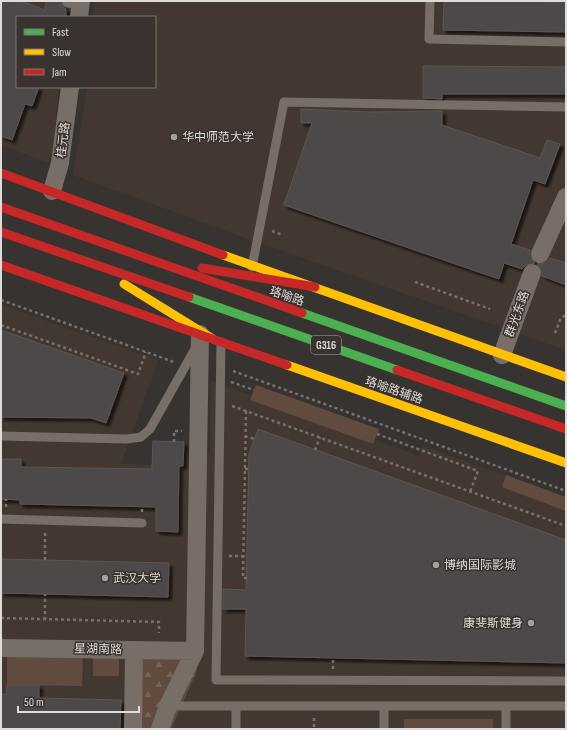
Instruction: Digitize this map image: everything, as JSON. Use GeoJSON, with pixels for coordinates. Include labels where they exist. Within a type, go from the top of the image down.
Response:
{"type":"FeatureCollection","features":[{"type":"Feature","properties":{"kind":"main road"},"geometry":{"type":"LineString","coordinates":[[1,173],[566,378]]}},
{"type":"Feature","properties":{"kind":"main road","name":"珞喻路"},"geometry":{"type":"LineString","coordinates":[[1,207],[566,406]]}},
{"type":"Feature","properties":{"kind":"main road","name":"G316"},"geometry":{"type":"LineString","coordinates":[[1,232],[566,429]]}},
{"type":"Feature","properties":{"kind":"main road"},"geometry":{"type":"LineString","coordinates":[[138,256],[314,287]]}},
{"type":"Feature","properties":{"kind":"main road"},"geometry":{"type":"LineString","coordinates":[[87,261],[208,339]]}},
{"type":"Feature","properties":{"kind":"main road"},"geometry":{"type":"LineString","coordinates":[[1,264],[208,339]]}},
{"type":"Feature","properties":{"kind":"main road","name":"珞喻路辅路"},"geometry":{"type":"LineString","coordinates":[[208,339],[566,463]]}},
{"type":"Feature","properties":{"kind":"street","name":"桂元路"},"geometry":{"type":"LineString","coordinates":[[52,191],[60,163],[70,88]]}},
{"type":"Feature","properties":{"kind":"street"},"geometry":{"type":"LineString","coordinates":[[540,254],[566,197]]}},
{"type":"Feature","properties":{"kind":"street","name":"群光东路"},"geometry":{"type":"LineString","coordinates":[[502,356],[532,273]]}},
{"type":"Feature","properties":{"kind":"street"},"geometry":{"type":"LineString","coordinates":[[160,729],[168,706],[195,652],[208,339]]}},
{"type":"Feature","properties":{"kind":"street","name":"星湖南路"},"geometry":{"type":"LineString","coordinates":[[1,648],[195,652]]}},
{"type":"Feature","properties":{"kind":"street"},"geometry":{"type":"LineString","coordinates":[[133,729],[134,650]]}},
{"type":"Feature","properties":{"kind":"lane"},"geometry":{"type":"LineString","coordinates":[[430,1],[429,38],[566,42]]}},
{"type":"Feature","properties":{"kind":"lane"},"geometry":{"type":"LineString","coordinates":[[250,276],[284,102],[566,107]]}},
{"type":"Feature","properties":{"kind":"lane"},"geometry":{"type":"LineString","coordinates":[[1,436],[127,439],[141,437],[150,429],[185,366],[208,339],[220,366],[216,680],[566,682]]}},
{"type":"Feature","properties":{"kind":"lane"},"geometry":{"type":"LineString","coordinates":[[1,519],[142,523]]}},
{"type":"Feature","properties":{"kind":"lane"},"geometry":{"type":"LineString","coordinates":[[168,706],[566,706]]}},
{"type":"Feature","properties":{"kind":"lane"},"geometry":{"type":"LineString","coordinates":[[236,706],[236,729]]}},
{"type":"Feature","properties":{"kind":"lane"},"geometry":{"type":"LineString","coordinates":[[384,706],[384,729]]}},
{"type":"Feature","properties":{"kind":"lane"},"geometry":{"type":"LineString","coordinates":[[506,706],[506,729]]}},
{"type":"Feature","properties":{"kind":"path"},"geometry":{"type":"LineString","coordinates":[[415,282],[490,309]]}},
{"type":"Feature","properties":{"kind":"path"},"geometry":{"type":"LineString","coordinates":[[1,300],[185,366]]}},
{"type":"Feature","properties":{"kind":"path"},"geometry":{"type":"LineString","coordinates":[[556,333],[561,318],[566,315]]}},
{"type":"Feature","properties":{"kind":"path"},"geometry":{"type":"LineString","coordinates":[[1,325],[138,374],[146,352]]}},
{"type":"Feature","properties":{"kind":"path"},"geometry":{"type":"LineString","coordinates":[[220,366],[566,491]]}},
{"type":"Feature","properties":{"kind":"path"},"geometry":{"type":"LineString","coordinates":[[230,388],[232,382],[254,390]]}},
{"type":"Feature","properties":{"kind":"path"},"geometry":{"type":"LineString","coordinates":[[232,406],[566,526]]}},
{"type":"Feature","properties":{"kind":"path"},"geometry":{"type":"LineString","coordinates":[[246,411],[242,578],[247,578]]}},
{"type":"Feature","properties":{"kind":"path"},"geometry":{"type":"LineString","coordinates":[[377,434],[478,471],[470,492]]}},
{"type":"Feature","properties":{"kind":"path"},"geometry":{"type":"LineString","coordinates":[[245,436],[255,439]]}},
{"type":"Feature","properties":{"kind":"path"},"geometry":{"type":"LineString","coordinates":[[174,437],[174,442]]}},
{"type":"Feature","properties":{"kind":"path"},"geometry":{"type":"LineString","coordinates":[[315,450],[320,437]]}},
{"type":"Feature","properties":{"kind":"path"},"geometry":{"type":"LineString","coordinates":[[45,520],[45,560]]}},
{"type":"Feature","properties":{"kind":"path"},"geometry":{"type":"LineString","coordinates":[[44,620],[45,594]]}},
{"type":"Feature","properties":{"kind":"path"},"geometry":{"type":"LineString","coordinates":[[1,618],[159,622]]}},
{"type":"Feature","properties":{"kind":"shaded area"},"geometry":{"type":"Polygon","coordinates":[[[1,1],[67,1],[66,16],[16,16],[16,88],[59,88],[53,150],[48,163],[1,145],[1,1]]]}},
{"type":"Feature","properties":{"kind":"shaded area"},"geometry":{"type":"Polygon","coordinates":[[[94,1],[566,1],[566,350],[251,240],[73,175],[87,88],[156,88],[156,16],[93,16],[94,1]]]}},
{"type":"Feature","properties":{"kind":"shaded area"},"geometry":{"type":"Polygon","coordinates":[[[1,305],[158,360],[121,464],[183,466],[184,453],[210,453],[211,381],[252,396],[250,400],[373,444],[375,440],[419,456],[423,446],[566,497],[566,729],[1,729],[1,305]]]}},
{"type":"Feature","properties":{"kind":"green space"},"geometry":{"type":"Polygon","coordinates":[[[256,385],[379,429],[373,444],[250,400],[256,385]]]}},
{"type":"Feature","properties":{"kind":"green space"},"geometry":{"type":"Polygon","coordinates":[[[506,475],[566,497],[566,511],[502,487],[506,475]]]}},
{"type":"Feature","properties":{"kind":"green space"},"geometry":{"type":"Polygon","coordinates":[[[7,654],[83,655],[82,686],[7,685],[7,654]]]}},
{"type":"Feature","properties":{"kind":"green space"},"geometry":{"type":"Polygon","coordinates":[[[93,655],[119,656],[119,676],[93,676],[93,655]]]}},
{"type":"Feature","properties":{"kind":"green space"},"geometry":{"type":"Polygon","coordinates":[[[142,659],[197,660],[197,671],[171,729],[141,729],[142,659]]]}},
{"type":"Feature","properties":{"kind":"green space"},"geometry":{"type":"Polygon","coordinates":[[[404,719],[493,719],[493,729],[404,729],[404,719]]]}},
{"type":"Feature","properties":{"kind":"building"},"geometry":{"type":"Polygon","coordinates":[[[1,1],[21,1],[45,10],[46,1],[62,1],[62,6],[66,9],[66,16],[16,16],[16,88],[39,88],[32,106],[25,104],[12,140],[1,136],[1,1]]]}},
{"type":"Feature","properties":{"kind":"building"},"geometry":{"type":"Polygon","coordinates":[[[444,1],[566,2],[566,32],[443,30],[444,1]]]}},
{"type":"Feature","properties":{"kind":"building"},"geometry":{"type":"Polygon","coordinates":[[[423,66],[566,67],[566,94],[442,94],[442,99],[423,98],[423,66]]]}},
{"type":"Feature","properties":{"kind":"building"},"geometry":{"type":"Polygon","coordinates":[[[301,109],[369,112],[442,111],[442,125],[540,158],[547,140],[560,144],[545,184],[533,180],[511,244],[530,250],[530,255],[535,263],[526,265],[522,269],[504,263],[499,279],[284,205],[312,123],[301,123],[301,109]]]}},
{"type":"Feature","properties":{"kind":"building"},"geometry":{"type":"Polygon","coordinates":[[[550,258],[566,263],[566,285],[542,276],[542,271],[537,264],[546,263],[550,258]]]}},
{"type":"Feature","properties":{"kind":"building"},"geometry":{"type":"Polygon","coordinates":[[[1,330],[124,373],[106,423],[91,418],[1,417],[1,330]]]}},
{"type":"Feature","properties":{"kind":"building"},"geometry":{"type":"Polygon","coordinates":[[[258,429],[566,540],[566,663],[245,656],[246,609],[223,609],[223,589],[246,590],[249,454],[258,429]]]}},
{"type":"Feature","properties":{"kind":"building"},"geometry":{"type":"Polygon","coordinates":[[[153,441],[184,442],[183,466],[179,466],[178,532],[156,531],[156,507],[20,504],[20,500],[1,499],[1,459],[21,459],[21,467],[152,469],[153,441]]]}},
{"type":"Feature","properties":{"kind":"building"},"geometry":{"type":"Polygon","coordinates":[[[1,559],[169,563],[168,597],[1,593],[1,559]]]}},
{"type":"Feature","properties":{"kind":"building"},"geometry":{"type":"Polygon","coordinates":[[[7,685],[39,685],[39,698],[121,700],[120,729],[1,729],[1,694],[6,695],[7,685]]]}},
{"type":"Feature","properties":{"kind":"traffic: fast"},"geometry":{"type":"LineString","coordinates":[[189,297],[397,370]]}},
{"type":"Feature","properties":{"kind":"traffic: fast"},"geometry":{"type":"LineString","coordinates":[[302,313],[566,406]]}},
{"type":"Feature","properties":{"kind":"traffic: slow"},"geometry":{"type":"LineString","coordinates":[[223,255],[566,377]]}},
{"type":"Feature","properties":{"kind":"traffic: slow"},"geometry":{"type":"LineString","coordinates":[[124,284],[213,339]]}},
{"type":"Feature","properties":{"kind":"traffic: slow"},"geometry":{"type":"LineString","coordinates":[[287,365],[566,463]]}},
{"type":"Feature","properties":{"kind":"traffic: jam"},"geometry":{"type":"LineString","coordinates":[[1,173],[223,255]]}},
{"type":"Feature","properties":{"kind":"traffic: jam"},"geometry":{"type":"LineString","coordinates":[[1,207],[302,313]]}},
{"type":"Feature","properties":{"kind":"traffic: jam"},"geometry":{"type":"LineString","coordinates":[[1,232],[189,297]]}},
{"type":"Feature","properties":{"kind":"traffic: jam"},"geometry":{"type":"LineString","coordinates":[[1,265],[287,365]]}},
{"type":"Feature","properties":{"kind":"traffic: jam"},"geometry":{"type":"LineString","coordinates":[[202,268],[315,287]]}},
{"type":"Feature","properties":{"kind":"traffic: jam"},"geometry":{"type":"LineString","coordinates":[[397,370],[566,429]]}},
{"type":"Feature","properties":{"kind":"place","name":"华中师范大学"},"geometry":{"type":"Point","coordinates":[174,137]}},
{"type":"Feature","properties":{"kind":"place","name":"博纳国际影城"},"geometry":{"type":"Point","coordinates":[436,565]}},
{"type":"Feature","properties":{"kind":"place","name":"武汉大学"},"geometry":{"type":"Point","coordinates":[105,578]}},
{"type":"Feature","properties":{"kind":"place","name":"康斐斯健身"},"geometry":{"type":"Point","coordinates":[531,623]}}]}
